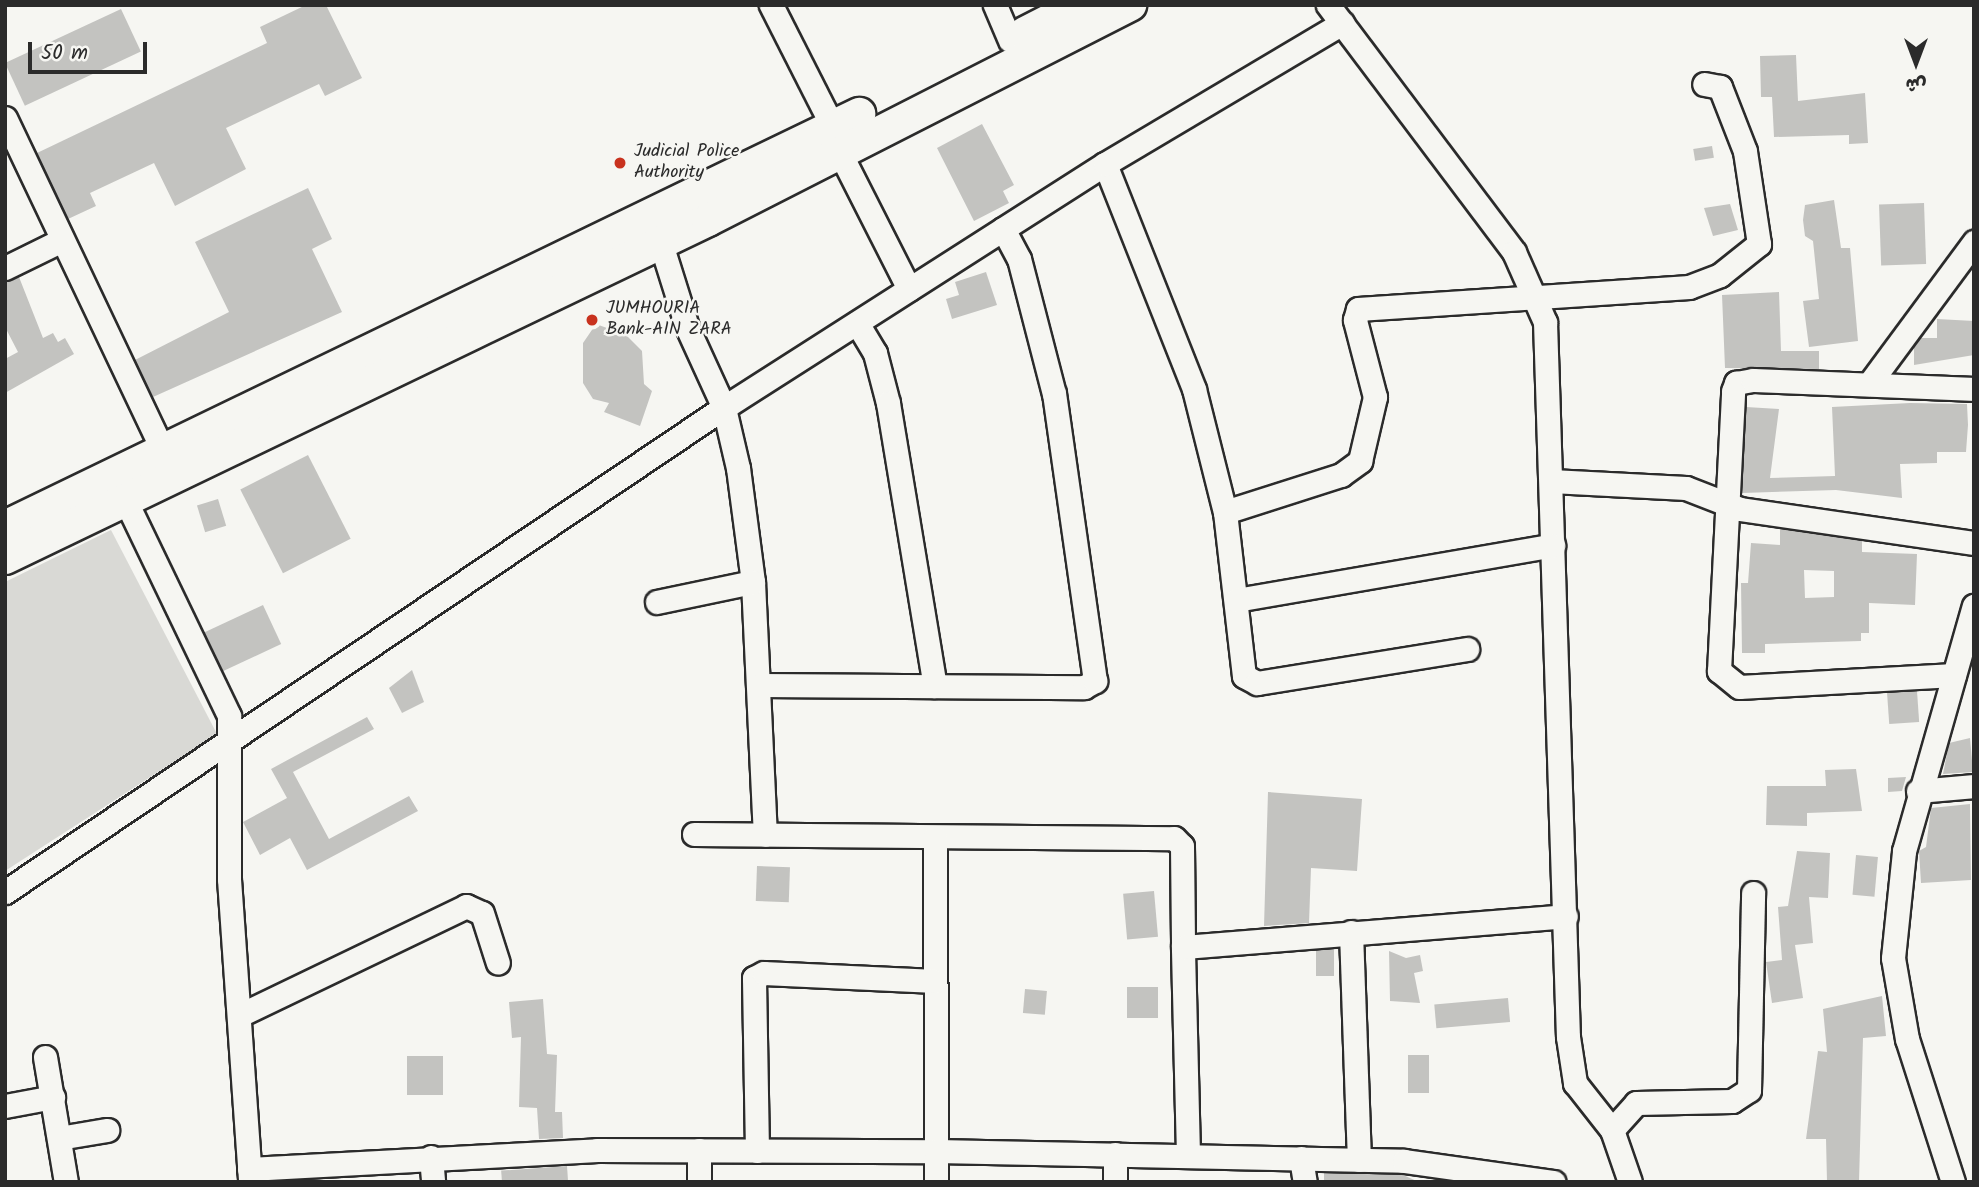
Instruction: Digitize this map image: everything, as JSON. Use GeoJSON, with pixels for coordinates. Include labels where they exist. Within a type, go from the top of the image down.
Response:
{"type":"FeatureCollection","features":[{"type":"Feature","properties":{"kind":"highway"},"geometry":{"type":"LineString","coordinates":[[5,527],[118,486],[169,463],[657,230],[835,138],[1010,40],[1080,5]]}},
{"type":"Feature","properties":{"kind":"highway"},"geometry":{"type":"LineString","coordinates":[[835,138],[1130,5]]}},
{"type":"Feature","properties":{"kind":"highway"},"geometry":{"type":"LineString","coordinates":[[5,558],[118,486]]}},
{"type":"Feature","properties":{"kind":"street"},"geometry":{"type":"LineString","coordinates":[[771,5],[909,289]]}},
{"type":"Feature","properties":{"kind":"street"},"geometry":{"type":"LineString","coordinates":[[995,5],[1010,40]]}},
{"type":"Feature","properties":{"kind":"street"},"geometry":{"type":"LineString","coordinates":[[5,892],[228,745],[724,408],[1335,14],[1514,252],[1537,298],[1548,356],[1568,1037],[1576,1083],[1612,1130],[1630,1182]]}},
{"type":"Feature","properties":{"kind":"street"},"geometry":{"type":"LineString","coordinates":[[1225,512],[1341,475],[1360,461],[1375,397],[1355,320],[1359,309],[1699,285],[1759,244],[1745,151],[1720,87],[1704,84]]}},
{"type":"Feature","properties":{"kind":"street"},"geometry":{"type":"LineString","coordinates":[[7,126],[169,463]]}},
{"type":"Feature","properties":{"kind":"street"},"geometry":{"type":"LineString","coordinates":[[1105,164],[1194,389],[1225,512],[1242,668],[1250,682],[1467,649]]}},
{"type":"Feature","properties":{"kind":"street"},"geometry":{"type":"LineString","coordinates":[[760,685],[1084,687],[1098,676],[1055,394],[1019,259],[1003,229]]}},
{"type":"Feature","properties":{"kind":"street"},"geometry":{"type":"LineString","coordinates":[[657,230],[687,327],[724,408],[753,582],[760,685],[765,835]]}},
{"type":"Feature","properties":{"kind":"street"},"geometry":{"type":"LineString","coordinates":[[5,268],[60,241]]}},
{"type":"Feature","properties":{"kind":"street"},"geometry":{"type":"LineString","coordinates":[[1868,384],[1974,242]]}},
{"type":"Feature","properties":{"kind":"street"},"geometry":{"type":"LineString","coordinates":[[857,323],[875,353],[888,403],[935,686]]}},
{"type":"Feature","properties":{"kind":"street"},"geometry":{"type":"LineString","coordinates":[[1954,675],[1739,687],[1727,681],[1716,659],[1736,383],[1868,384],[1974,389]]}},
{"type":"Feature","properties":{"kind":"street"},"geometry":{"type":"LineString","coordinates":[[1551,481],[1686,488],[1727,504],[1974,543]]}},
{"type":"Feature","properties":{"kind":"street"},"geometry":{"type":"LineString","coordinates":[[118,486],[228,708],[229,879],[242,1014],[250,1175],[431,1157],[757,1150],[1188,1155],[1435,1163],[1554,1182]]}},
{"type":"Feature","properties":{"kind":"street"},"geometry":{"type":"LineString","coordinates":[[1236,600],[1553,545]]}},
{"type":"Feature","properties":{"kind":"street"},"geometry":{"type":"LineString","coordinates":[[657,602],[753,582]]}},
{"type":"Feature","properties":{"kind":"street"},"geometry":{"type":"LineString","coordinates":[[1953,1182],[1907,1039],[1893,958],[1904,851],[1918,791],[1974,606]]}},
{"type":"Feature","properties":{"kind":"street"},"geometry":{"type":"LineString","coordinates":[[1918,791],[1974,786]]}},
{"type":"Feature","properties":{"kind":"street"},"geometry":{"type":"LineString","coordinates":[[694,834],[1174,838],[1182,846],[1188,1155]]}},
{"type":"Feature","properties":{"kind":"street"},"geometry":{"type":"LineString","coordinates":[[935,837],[936,1182]]}},
{"type":"Feature","properties":{"kind":"street"},"geometry":{"type":"LineString","coordinates":[[1612,1130],[1636,1103],[1732,1101],[1749,1090],[1753,893]]}},
{"type":"Feature","properties":{"kind":"street"},"geometry":{"type":"LineString","coordinates":[[242,1014],[466,906],[482,913],[498,963]]}},
{"type":"Feature","properties":{"kind":"street"},"geometry":{"type":"LineString","coordinates":[[1183,947],[1566,916]]}},
{"type":"Feature","properties":{"kind":"street"},"geometry":{"type":"LineString","coordinates":[[1351,932],[1359,1160]]}},
{"type":"Feature","properties":{"kind":"street"},"geometry":{"type":"LineString","coordinates":[[757,1150],[754,978],[764,973],[935,981]]}},
{"type":"Feature","properties":{"kind":"street"},"geometry":{"type":"LineString","coordinates":[[46,1057],[66,1182]]}},
{"type":"Feature","properties":{"kind":"street"},"geometry":{"type":"LineString","coordinates":[[5,1106],[53,1097]]}},
{"type":"Feature","properties":{"kind":"street"},"geometry":{"type":"LineString","coordinates":[[59,1138],[107,1130]]}},
{"type":"Feature","properties":{"kind":"street"},"geometry":{"type":"LineString","coordinates":[[699,1150],[699,1182]]}},
{"type":"Feature","properties":{"kind":"street"},"geometry":{"type":"LineString","coordinates":[[1115,1154],[1115,1182]]}},
{"type":"Feature","properties":{"kind":"street"},"geometry":{"type":"LineString","coordinates":[[431,1157],[433,1182]]}},
{"type":"Feature","properties":{"kind":"street"},"geometry":{"type":"LineString","coordinates":[[1301,1158],[1306,1182]]}},
{"type":"Feature","properties":{"kind":"shaded area"},"geometry":{"type":"Polygon","coordinates":[[[111,530],[217,734],[5,871],[5,582],[111,530]]]}},
{"type":"Feature","properties":{"kind":"building"},"geometry":{"type":"Polygon","coordinates":[[[306,5],[326,5],[362,78],[325,96],[319,84],[226,128],[246,169],[175,206],[154,163],[90,193],[96,206],[68,219],[37,153],[267,43],[260,27],[306,5]]]}},
{"type":"Feature","properties":{"kind":"building"},"geometry":{"type":"Polygon","coordinates":[[[121,9],[141,52],[25,106],[5,63],[121,9]]]}},
{"type":"Feature","properties":{"kind":"building"},"geometry":{"type":"Polygon","coordinates":[[[1796,55],[1798,101],[1865,93],[1868,143],[1849,144],[1849,135],[1774,137],[1772,97],[1761,97],[1760,56],[1796,55]]]}},
{"type":"Feature","properties":{"kind":"building"},"geometry":{"type":"Polygon","coordinates":[[[982,124],[1014,185],[1003,191],[1009,203],[974,221],[937,148],[982,124]]]}},
{"type":"Feature","properties":{"kind":"building"},"geometry":{"type":"Polygon","coordinates":[[[1712,146],[1714,158],[1695,161],[1693,149],[1712,146]]]}},
{"type":"Feature","properties":{"kind":"building"},"geometry":{"type":"Polygon","coordinates":[[[308,188],[332,239],[312,249],[342,312],[153,397],[135,360],[229,312],[195,242],[308,188]]]}},
{"type":"Feature","properties":{"kind":"building"},"geometry":{"type":"Polygon","coordinates":[[[1834,200],[1841,248],[1850,248],[1858,341],[1809,347],[1803,301],[1819,299],[1813,241],[1805,236],[1805,205],[1834,200]]]}},
{"type":"Feature","properties":{"kind":"building"},"geometry":{"type":"Polygon","coordinates":[[[1924,203],[1926,264],[1881,266],[1879,205],[1924,203]]]}},
{"type":"Feature","properties":{"kind":"building"},"geometry":{"type":"Polygon","coordinates":[[[1730,204],[1738,230],[1713,236],[1704,208],[1730,204]]]}},
{"type":"Feature","properties":{"kind":"building"},"geometry":{"type":"Polygon","coordinates":[[[986,272],[997,305],[952,319],[946,299],[959,295],[955,282],[986,272]]]}},
{"type":"Feature","properties":{"kind":"building"},"geometry":{"type":"Polygon","coordinates":[[[19,277],[43,338],[53,333],[58,342],[65,338],[74,354],[5,393],[5,359],[18,352],[5,327],[5,282],[19,277]]]}},
{"type":"Feature","properties":{"kind":"building"},"geometry":{"type":"Polygon","coordinates":[[[1779,292],[1781,351],[1819,351],[1819,369],[1725,368],[1722,295],[1779,292]]]}},
{"type":"Feature","properties":{"kind":"building"},"geometry":{"type":"Polygon","coordinates":[[[1937,319],[1974,321],[1974,355],[1914,365],[1914,346],[1921,338],[1937,338],[1937,319]]]}},
{"type":"Feature","properties":{"kind":"building"},"geometry":{"type":"Polygon","coordinates":[[[596,324],[626,335],[642,351],[644,384],[652,391],[640,426],[604,412],[609,403],[593,399],[583,383],[583,343],[596,324]]]}},
{"type":"Feature","properties":{"kind":"building"},"geometry":{"type":"Polygon","coordinates":[[[1910,403],[1967,404],[1966,452],[1937,452],[1937,463],[1900,464],[1902,498],[1836,490],[1742,493],[1746,407],[1779,409],[1770,478],[1835,476],[1832,407],[1910,403]]]}},
{"type":"Feature","properties":{"kind":"building"},"geometry":{"type":"Polygon","coordinates":[[[308,455],[351,539],[283,573],[240,490],[308,455]]]}},
{"type":"Feature","properties":{"kind":"building"},"geometry":{"type":"Polygon","coordinates":[[[218,499],[226,526],[205,532],[197,505],[218,499]]]}},
{"type":"Feature","properties":{"kind":"building"},"geometry":{"type":"Polygon","coordinates":[[[1780,529],[1862,541],[1862,552],[1917,554],[1915,605],[1869,603],[1869,633],[1861,633],[1861,641],[1765,644],[1765,653],[1742,653],[1741,583],[1748,583],[1751,543],[1780,545],[1780,529]],[[1804,570],[1805,598],[1834,597],[1834,571],[1804,570]]]}},
{"type":"Feature","properties":{"kind":"building"},"geometry":{"type":"Polygon","coordinates":[[[263,605],[281,644],[222,671],[204,632],[263,605]]]}},
{"type":"Feature","properties":{"kind":"building"},"geometry":{"type":"Polygon","coordinates":[[[412,670],[424,702],[402,713],[389,688],[412,670]]]}},
{"type":"Feature","properties":{"kind":"building"},"geometry":{"type":"Polygon","coordinates":[[[1917,691],[1919,722],[1889,724],[1887,693],[1917,691]]]}},
{"type":"Feature","properties":{"kind":"building"},"geometry":{"type":"Polygon","coordinates":[[[367,717],[374,729],[293,772],[329,839],[409,796],[418,811],[307,870],[290,838],[260,855],[243,822],[287,798],[271,769],[367,717]]]}},
{"type":"Feature","properties":{"kind":"building"},"geometry":{"type":"Polygon","coordinates":[[[1970,738],[1973,772],[1943,774],[1949,743],[1970,738]]]}},
{"type":"Feature","properties":{"kind":"building"},"geometry":{"type":"Polygon","coordinates":[[[1856,769],[1862,811],[1807,813],[1807,826],[1766,825],[1767,786],[1826,786],[1825,770],[1856,769]]]}},
{"type":"Feature","properties":{"kind":"building"},"geometry":{"type":"Polygon","coordinates":[[[1906,777],[1902,791],[1888,792],[1888,778],[1906,777]]]}},
{"type":"Feature","properties":{"kind":"building"},"geometry":{"type":"Polygon","coordinates":[[[1268,792],[1362,799],[1357,871],[1311,868],[1309,923],[1264,926],[1268,792]]]}},
{"type":"Feature","properties":{"kind":"building"},"geometry":{"type":"Polygon","coordinates":[[[1970,804],[1971,880],[1921,883],[1919,851],[1926,847],[1931,808],[1970,804]]]}},
{"type":"Feature","properties":{"kind":"building"},"geometry":{"type":"Polygon","coordinates":[[[1797,851],[1830,853],[1828,898],[1809,897],[1813,943],[1795,945],[1803,998],[1772,1003],[1766,962],[1782,960],[1778,907],[1788,906],[1797,851]]]}},
{"type":"Feature","properties":{"kind":"building"},"geometry":{"type":"Polygon","coordinates":[[[1856,855],[1878,857],[1874,897],[1853,895],[1856,855]]]}},
{"type":"Feature","properties":{"kind":"building"},"geometry":{"type":"Polygon","coordinates":[[[757,866],[790,867],[789,902],[756,901],[757,866]]]}},
{"type":"Feature","properties":{"kind":"building"},"geometry":{"type":"Polygon","coordinates":[[[1154,891],[1158,937],[1127,940],[1123,894],[1154,891]]]}},
{"type":"Feature","properties":{"kind":"building"},"geometry":{"type":"Polygon","coordinates":[[[1316,949],[1334,949],[1334,976],[1316,976],[1316,949]]]}},
{"type":"Feature","properties":{"kind":"building"},"geometry":{"type":"Polygon","coordinates":[[[1389,951],[1406,958],[1420,955],[1423,971],[1414,973],[1420,1003],[1390,1001],[1389,951]]]}},
{"type":"Feature","properties":{"kind":"building"},"geometry":{"type":"Polygon","coordinates":[[[1127,987],[1158,987],[1158,1018],[1127,1018],[1127,987]]]}},
{"type":"Feature","properties":{"kind":"building"},"geometry":{"type":"Polygon","coordinates":[[[1025,989],[1047,991],[1045,1015],[1023,1013],[1025,989]]]}},
{"type":"Feature","properties":{"kind":"building"},"geometry":{"type":"Polygon","coordinates":[[[1882,996],[1886,1036],[1863,1038],[1859,1182],[1827,1182],[1826,1139],[1806,1139],[1818,1051],[1827,1052],[1823,1009],[1882,996]]]}},
{"type":"Feature","properties":{"kind":"building"},"geometry":{"type":"Polygon","coordinates":[[[1508,998],[1510,1022],[1436,1028],[1434,1004],[1508,998]]]}},
{"type":"Feature","properties":{"kind":"building"},"geometry":{"type":"Polygon","coordinates":[[[543,999],[547,1054],[557,1055],[555,1112],[562,1112],[563,1138],[539,1139],[537,1108],[519,1107],[521,1037],[512,1038],[509,1002],[543,999]]]}},
{"type":"Feature","properties":{"kind":"building"},"geometry":{"type":"Polygon","coordinates":[[[1408,1055],[1429,1055],[1429,1093],[1408,1093],[1408,1055]]]}},
{"type":"Feature","properties":{"kind":"building"},"geometry":{"type":"Polygon","coordinates":[[[407,1056],[443,1056],[443,1095],[407,1095],[407,1056]]]}},
{"type":"Feature","properties":{"kind":"building"},"geometry":{"type":"Polygon","coordinates":[[[567,1166],[568,1180],[502,1182],[501,1171],[567,1166]]]}},
{"type":"Feature","properties":{"kind":"building"},"geometry":{"type":"Polygon","coordinates":[[[1324,1173],[1403,1175],[1419,1182],[1324,1182],[1324,1173]]]}},
{"type":"Feature","properties":{"kind":"place","name":"Judicial Police Authority"},"geometry":{"type":"Point","coordinates":[620,163]}},
{"type":"Feature","properties":{"kind":"place","name":"JUMHOURIA Bank-AIN ZARA"},"geometry":{"type":"Point","coordinates":[592,320]}}]}
